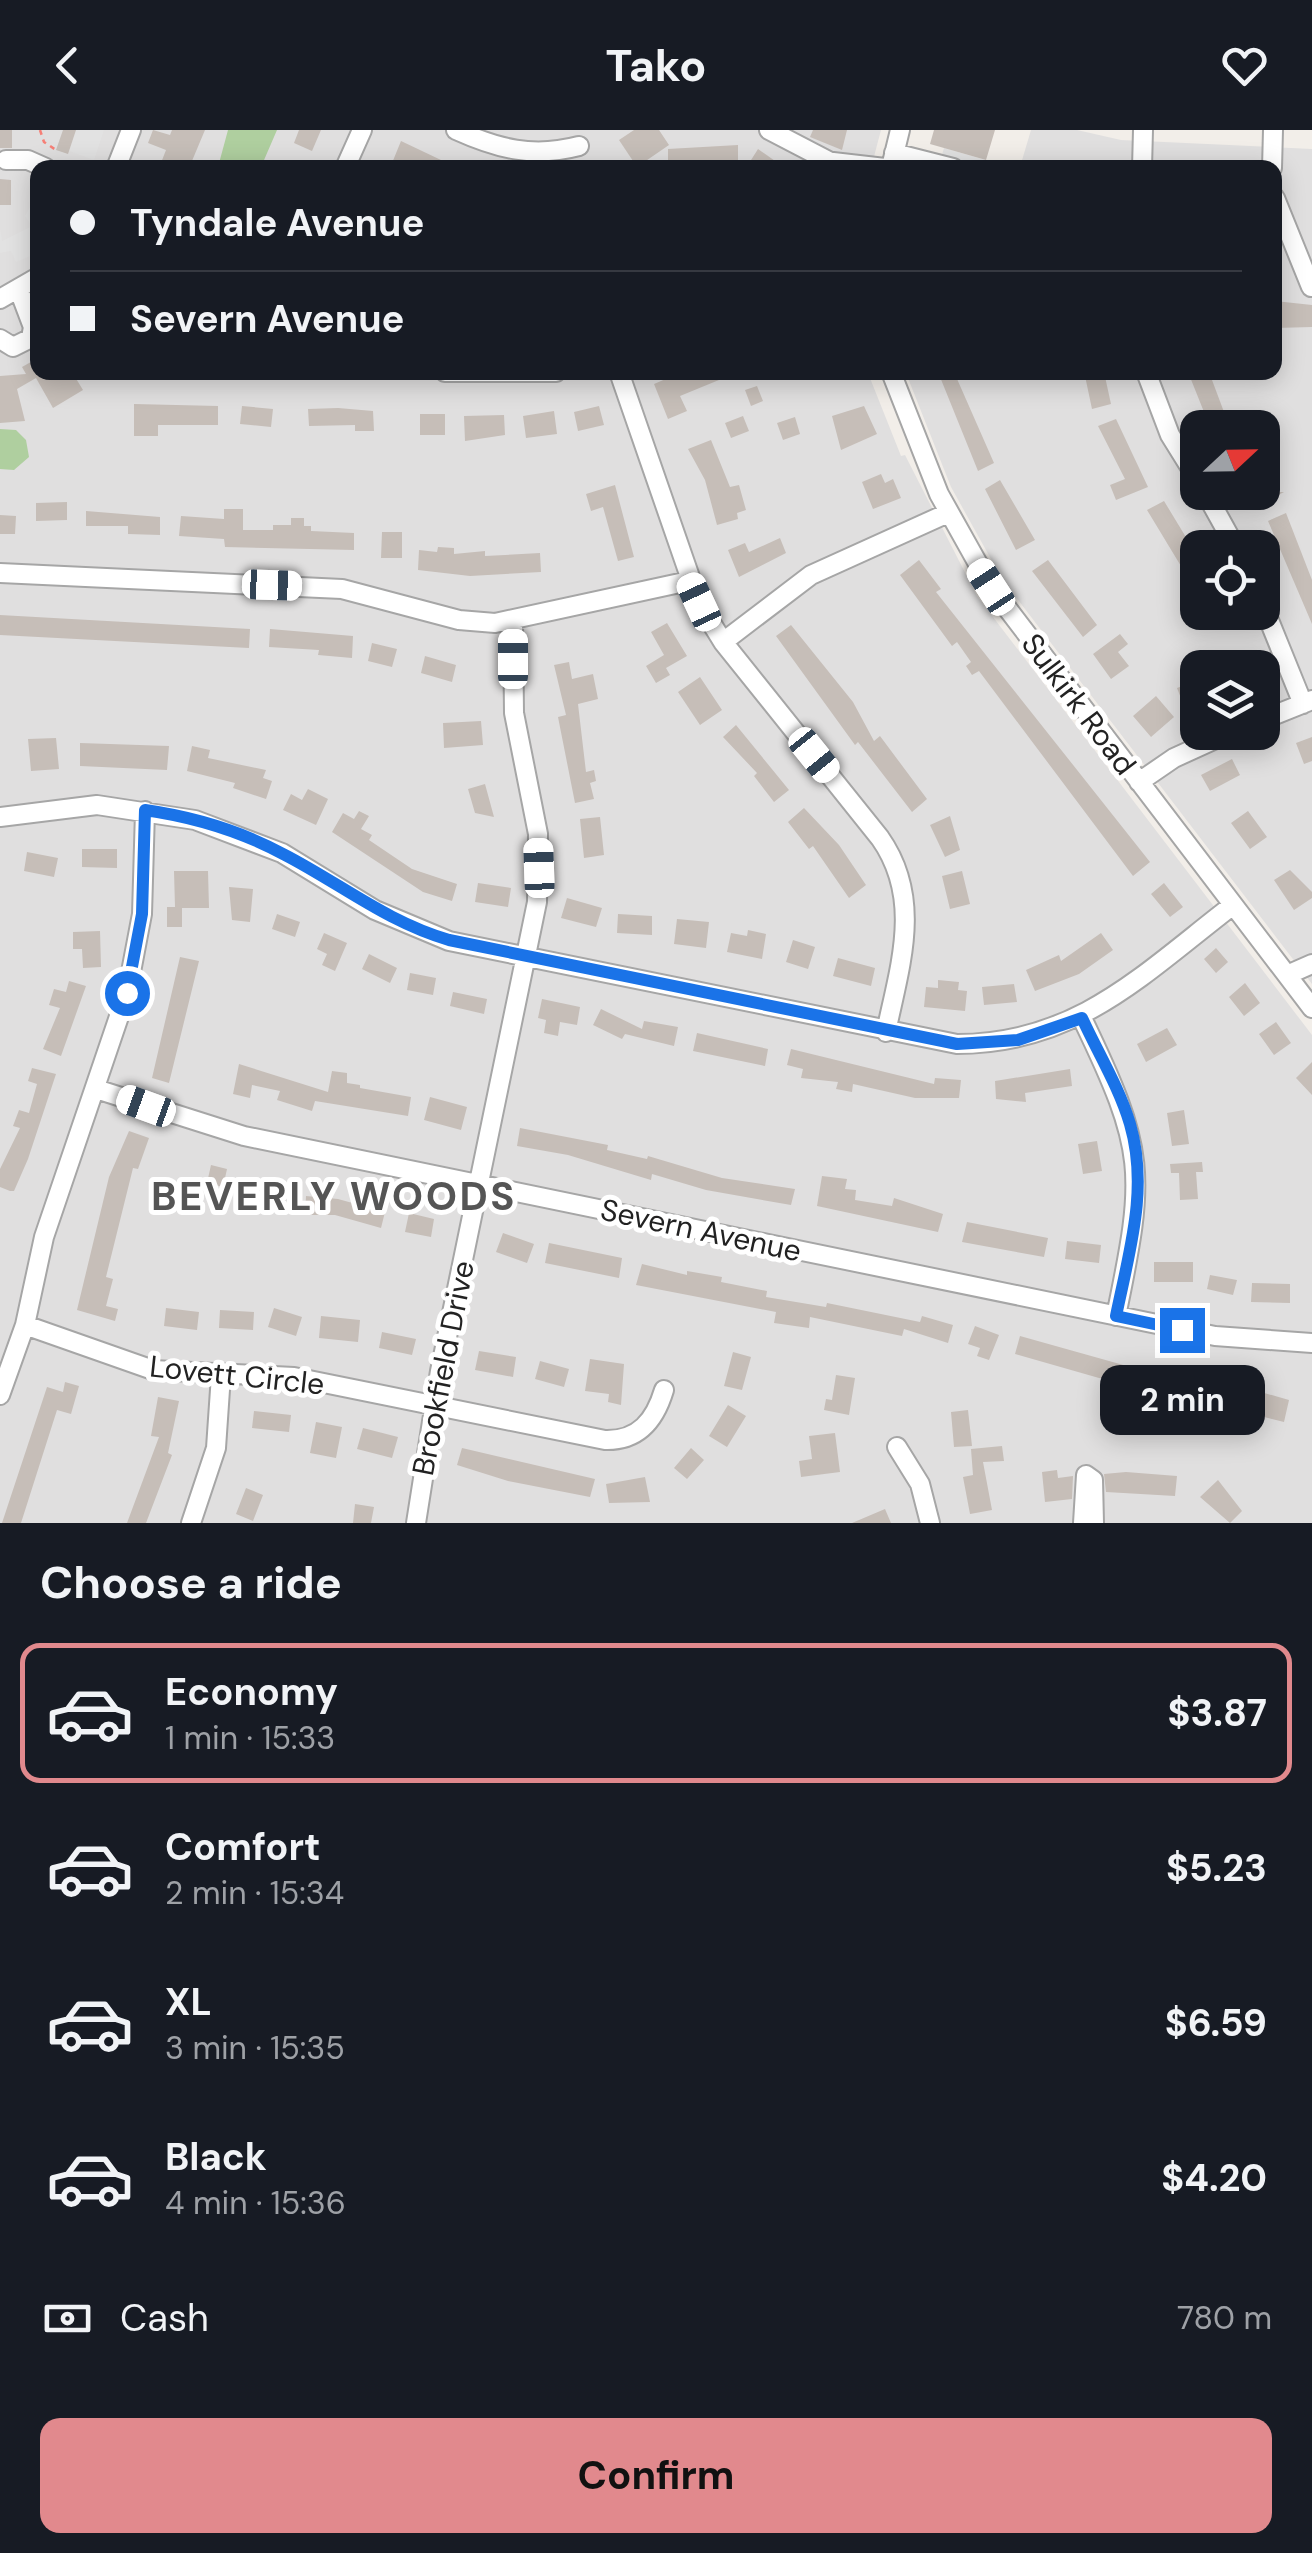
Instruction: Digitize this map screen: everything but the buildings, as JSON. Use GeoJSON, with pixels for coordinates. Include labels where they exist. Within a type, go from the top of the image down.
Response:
{"type":"FeatureCollection","features":[{"type":"Feature","properties":{"kind":"street"},"geometry":{"type":"LineString","coordinates":[[119,160],[131,130]]}},
{"type":"Feature","properties":{"kind":"street"},"geometry":{"type":"LineString","coordinates":[[349,160],[362,130]]}},
{"type":"Feature","properties":{"kind":"street"},"geometry":{"type":"LineString","coordinates":[[456,130],[516,151],[551,152],[579,146]]}},
{"type":"Feature","properties":{"kind":"street"},"geometry":{"type":"LineString","coordinates":[[891,160],[900,130]]}},
{"type":"Feature","properties":{"kind":"street"},"geometry":{"type":"LineString","coordinates":[[1142,160],[1143,130]]}},
{"type":"Feature","properties":{"kind":"street"},"geometry":{"type":"LineString","coordinates":[[1272,160],[1273,130]]}},
{"type":"Feature","properties":{"kind":"street"},"geometry":{"type":"LineString","coordinates":[[779,132],[829,160]]}},
{"type":"Feature","properties":{"kind":"street"},"geometry":{"type":"LineString","coordinates":[[6,160],[30,161]]}},
{"type":"Feature","properties":{"kind":"street"},"geometry":{"type":"LineString","coordinates":[[1282,215],[1311,287]]}},
{"type":"Feature","properties":{"kind":"street"},"geometry":{"type":"LineString","coordinates":[[0,299],[30,282]]}},
{"type":"Feature","properties":{"kind":"street"},"geometry":{"type":"LineString","coordinates":[[18,290],[30,320]]}},
{"type":"Feature","properties":{"kind":"street"},"geometry":{"type":"LineString","coordinates":[[0,339],[13,347],[30,338]]}},
{"type":"Feature","properties":{"kind":"street"},"geometry":{"type":"LineString","coordinates":[[621,380],[689,581],[723,642],[880,838],[896,866],[907,929],[886,1032]]}},
{"type":"Feature","properties":{"kind":"street","name":"Sulkirk Road"},"geometry":{"type":"LineString","coordinates":[[894,380],[948,512],[991,587],[1312,1008]]}},
{"type":"Feature","properties":{"kind":"street"},"geometry":{"type":"LineString","coordinates":[[1149,380],[1180,451]]}},
{"type":"Feature","properties":{"kind":"street"},"geometry":{"type":"LineString","coordinates":[[723,642],[812,576],[948,512]]}},
{"type":"Feature","properties":{"kind":"street"},"geometry":{"type":"LineString","coordinates":[[0,574],[311,586],[374,596],[459,620],[513,622],[689,581]]}},
{"type":"Feature","properties":{"kind":"street","name":"Brookfield Drive"},"geometry":{"type":"LineString","coordinates":[[416,1523],[434,1405],[536,902],[538,834],[514,713],[513,622]]}},
{"type":"Feature","properties":{"kind":"street"},"geometry":{"type":"LineString","coordinates":[[1275,630],[1308,702],[1280,713]]}},
{"type":"Feature","properties":{"kind":"street"},"geometry":{"type":"LineString","coordinates":[[1139,782],[1191,750]]}},
{"type":"Feature","properties":{"kind":"street"},"geometry":{"type":"LineString","coordinates":[[0,817],[97,806],[195,820],[247,836],[298,862],[374,910],[422,932],[526,957],[957,1044],[988,1044],[1048,1032],[1082,1018],[1233,905]]}},
{"type":"Feature","properties":{"kind":"street"},"geometry":{"type":"LineString","coordinates":[[0,1395],[25,1326],[44,1237],[127,993],[137,945],[145,810]]}},
{"type":"Feature","properties":{"kind":"street"},"geometry":{"type":"LineString","coordinates":[[1287,975],[1312,964]]}},
{"type":"Feature","properties":{"kind":"street"},"geometry":{"type":"LineString","coordinates":[[1082,1018],[1119,1096],[1136,1151],[1137,1213],[1116,1316]]}},
{"type":"Feature","properties":{"kind":"street","name":"Severn Avenue"},"geometry":{"type":"LineString","coordinates":[[96,1088],[244,1136],[1116,1316],[1252,1342],[1312,1344]]}},
{"type":"Feature","properties":{"kind":"street","name":"Lovett Circle"},"geometry":{"type":"LineString","coordinates":[[25,1326],[153,1370],[294,1378],[618,1440],[646,1426],[664,1390]]}},
{"type":"Feature","properties":{"kind":"street"},"geometry":{"type":"LineString","coordinates":[[191,1523],[216,1448],[221,1375]]}},
{"type":"Feature","properties":{"kind":"street"},"geometry":{"type":"LineString","coordinates":[[897,1446],[916,1475],[930,1523]]}},
{"type":"Feature","properties":{"kind":"street"},"geometry":{"type":"LineString","coordinates":[[1083,1523],[1086,1475],[1092,1480],[1094,1523]]}},
{"type":"Feature","properties":{"kind":"path"},"geometry":{"type":"LineString","coordinates":[[40,130],[44,142],[56,150]]}},
{"type":"Feature","properties":{"kind":"shaded area"},"geometry":{"type":"Polygon","coordinates":[[[0,130],[881,130],[873,160],[30,160],[30,380],[871,380],[901,456],[905,455],[977,596],[1312,1035],[1312,1523],[0,1523],[0,130]]]}},
{"type":"Feature","properties":{"kind":"shaded area"},"geometry":{"type":"Polygon","coordinates":[[[64,130],[104,130],[94,160],[58,147],[64,130]]]}},
{"type":"Feature","properties":{"kind":"shaded area"},"geometry":{"type":"Polygon","coordinates":[[[1031,130],[1077,130],[1121,140],[1312,149],[1312,984],[1002,579],[951,487],[909,380],[1282,380],[1282,160],[1022,160],[1031,130]]]}},
{"type":"Feature","properties":{"kind":"shaded area"},"geometry":{"type":"Polygon","coordinates":[[[944,148],[986,160],[937,160],[944,148]]]}},
{"type":"Feature","properties":{"kind":"shaded area"},"geometry":{"type":"Polygon","coordinates":[[[30,227],[30,256],[16,262],[11,251],[0,253],[0,228],[2,241],[30,227]]]}},
{"type":"Feature","properties":{"kind":"green space"},"geometry":{"type":"Polygon","coordinates":[[[228,130],[277,130],[264,160],[220,160],[228,130]]]}},
{"type":"Feature","properties":{"kind":"green space"},"geometry":{"type":"Polygon","coordinates":[[[0,429],[16,430],[26,440],[29,457],[14,470],[0,469],[0,429]]]}},
{"type":"Feature","properties":{"kind":"district","name":"BEVERLY WOODS"},"geometry":{"type":"Point","coordinates":[334,1196]}},
{"type":"Feature","properties":{"kind":"route"},"geometry":{"type":"LineString","coordinates":[[127,993],[142,914],[145,810],[247,836],[298,862],[374,910],[449,940],[924,1040],[957,1044],[1018,1040],[1082,1018],[1130,1123],[1136,1151],[1136,1224],[1116,1316],[1182,1330]]}}]}
